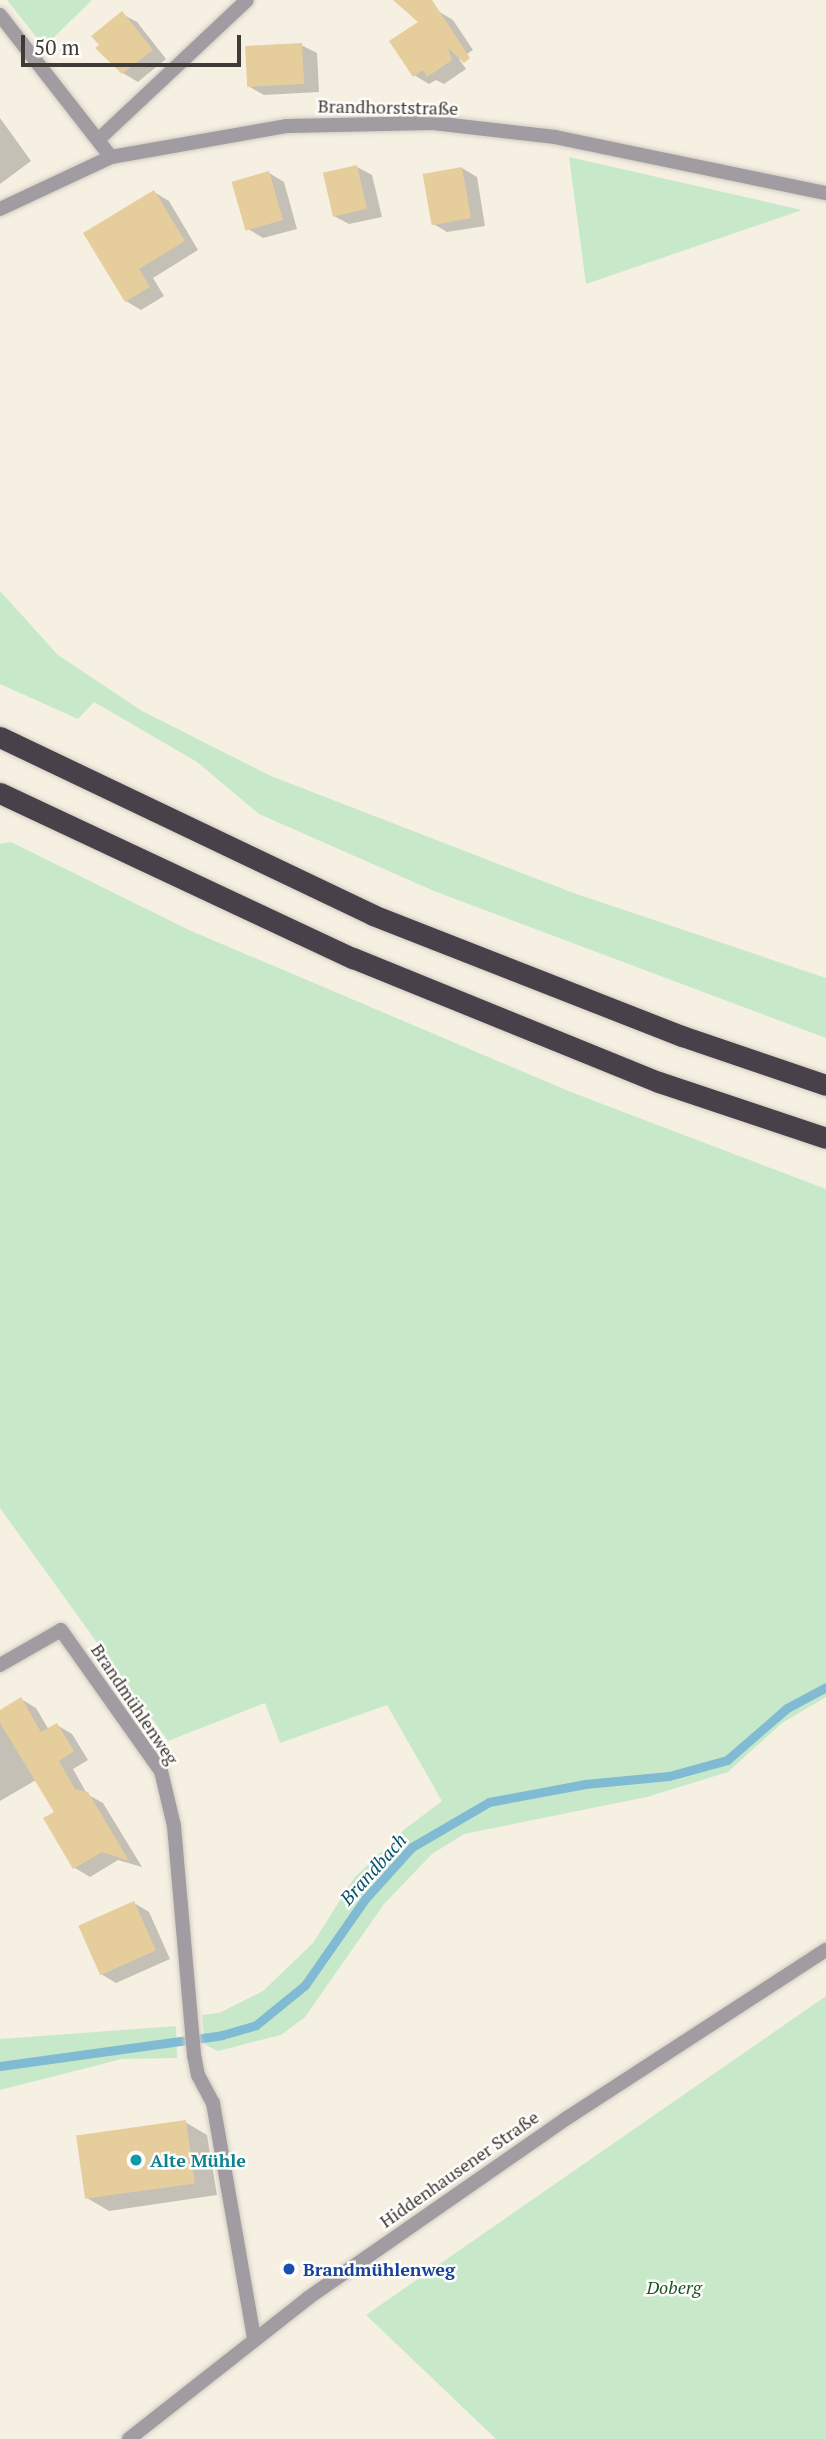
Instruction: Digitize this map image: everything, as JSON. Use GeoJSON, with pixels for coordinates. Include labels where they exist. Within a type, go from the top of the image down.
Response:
{"type":"FeatureCollection","features":[{"type":"Feature","properties":{"kind":"highway"},"geometry":{"type":"LineString","coordinates":[[0,737],[373,915],[682,1036],[826,1085]]}},
{"type":"Feature","properties":{"kind":"highway"},"geometry":{"type":"LineString","coordinates":[[0,793],[352,958],[659,1082],[826,1138]]}},
{"type":"Feature","properties":{"kind":"street"},"geometry":{"type":"LineString","coordinates":[[98,139],[247,0]]}},
{"type":"Feature","properties":{"kind":"street"},"geometry":{"type":"LineString","coordinates":[[0,15],[111,157]]}},
{"type":"Feature","properties":{"kind":"street","name":"Brandhorststraße"},"geometry":{"type":"LineString","coordinates":[[0,209],[111,157],[287,126],[433,124],[555,137],[826,193]]}},
{"type":"Feature","properties":{"kind":"street","name":"Brandmühlenweg"},"geometry":{"type":"LineString","coordinates":[[0,1665],[61,1630],[161,1771],[174,1826],[194,2055],[198,2075],[213,2103],[254,2339]]}},
{"type":"Feature","properties":{"kind":"street","name":"Hiddenhausener Straße"},"geometry":{"type":"LineString","coordinates":[[129,2439],[254,2339],[567,2118],[826,1950]]}},
{"type":"Feature","properties":{"kind":"green space"},"geometry":{"type":"Polygon","coordinates":[[[7,0],[92,0],[44,47],[7,0]]]}},
{"type":"Feature","properties":{"kind":"green space"},"geometry":{"type":"Polygon","coordinates":[[[569,157],[802,210],[586,284],[569,157]]]}},
{"type":"Feature","properties":{"kind":"green space"},"geometry":{"type":"Polygon","coordinates":[[[0,591],[58,655],[142,711],[271,776],[571,892],[826,978],[826,1038],[434,891],[259,814],[197,762],[94,702],[78,719],[0,684],[0,591]]]}},
{"type":"Feature","properties":{"kind":"green space"},"geometry":{"type":"Polygon","coordinates":[[[11,842],[189,930],[571,1092],[826,1189],[826,1697],[782,1723],[728,1772],[647,1797],[464,1834],[432,1854],[384,1904],[305,2017],[281,2035],[218,2051],[205,2045],[202,2015],[219,2013],[263,1991],[313,1943],[354,1878],[405,1829],[442,1801],[387,1705],[280,1743],[265,1703],[168,1741],[0,1508],[0,844],[11,842]]]}},
{"type":"Feature","properties":{"kind":"green space","name":"Doberg"},"geometry":{"type":"Polygon","coordinates":[[[826,1996],[826,2439],[496,2439],[366,2315],[826,1996]]]}},
{"type":"Feature","properties":{"kind":"green space"},"geometry":{"type":"Polygon","coordinates":[[[176,2026],[177,2058],[122,2059],[0,2090],[0,2039],[176,2026]]]}},
{"type":"Feature","properties":{"kind":"building"},"geometry":{"type":"Polygon","coordinates":[[[393,0],[432,0],[470,58],[464,63],[448,48],[452,60],[427,77],[423,70],[413,77],[389,41],[418,22],[393,0]]]}},
{"type":"Feature","properties":{"kind":"building"},"geometry":{"type":"Polygon","coordinates":[[[122,11],[153,50],[122,74],[95,48],[99,45],[91,36],[122,11]]]}},
{"type":"Feature","properties":{"kind":"building"},"geometry":{"type":"Polygon","coordinates":[[[302,43],[304,84],[247,87],[245,46],[302,43]]]}},
{"type":"Feature","properties":{"kind":"building"},"geometry":{"type":"Polygon","coordinates":[[[357,165],[367,209],[333,217],[323,173],[357,165]]]}},
{"type":"Feature","properties":{"kind":"building"},"geometry":{"type":"Polygon","coordinates":[[[462,167],[471,218],[432,225],[423,174],[462,167]]]}},
{"type":"Feature","properties":{"kind":"building"},"geometry":{"type":"Polygon","coordinates":[[[269,171],[283,220],[246,231],[232,182],[269,171]]]}},
{"type":"Feature","properties":{"kind":"building"},"geometry":{"type":"Polygon","coordinates":[[[154,190],[185,241],[139,269],[150,287],[125,302],[83,233],[154,190]]]}},
{"type":"Feature","properties":{"kind":"building"},"geometry":{"type":"Polygon","coordinates":[[[21,1697],[41,1732],[57,1723],[74,1751],[59,1761],[75,1789],[88,1792],[129,1861],[102,1852],[73,1869],[43,1818],[54,1812],[0,1723],[0,1710],[21,1697]]]}},
{"type":"Feature","properties":{"kind":"building"},"geometry":{"type":"Polygon","coordinates":[[[134,1901],[156,1950],[100,1975],[78,1926],[134,1901]]]}},
{"type":"Feature","properties":{"kind":"building","name":"Alte Mühle"},"geometry":{"type":"Polygon","coordinates":[[[186,2120],[195,2183],[85,2199],[76,2135],[186,2120]]]}},
{"type":"Feature","properties":{"kind":"waterway","name":"Brandbach"},"geometry":{"type":"LineString","coordinates":[[0,2066],[222,2035],[256,2025],[305,1985],[365,1899],[412,1847],[489,1802],[585,1784],[669,1776],[727,1760],[787,1708],[826,1687]]}},
{"type":"Feature","properties":{"kind":"place","name":"Alte Mühle"},"geometry":{"type":"Point","coordinates":[136,2160]}},
{"type":"Feature","properties":{"kind":"place","name":"Brandmühlenweg"},"geometry":{"type":"Point","coordinates":[289,2269]}}]}
